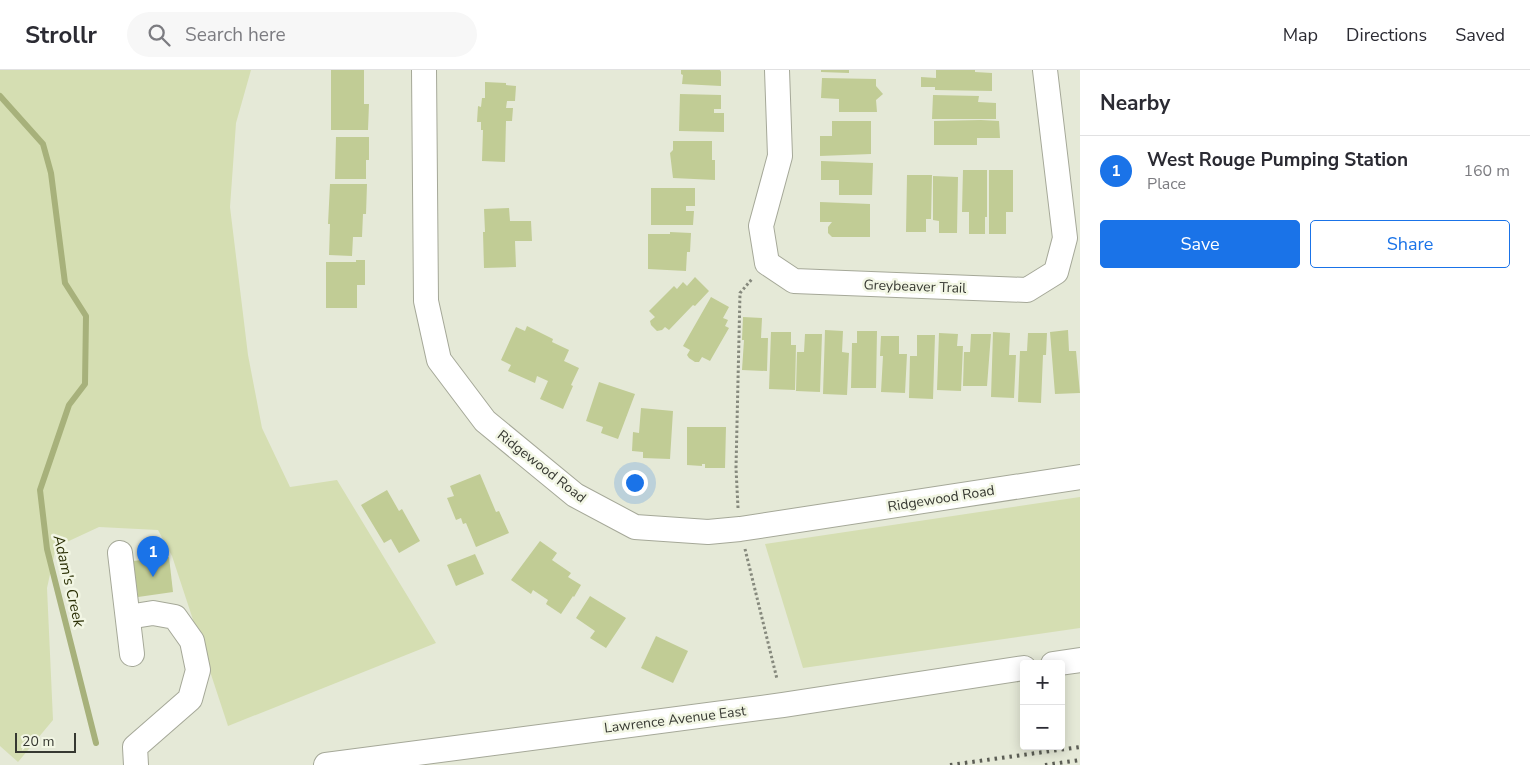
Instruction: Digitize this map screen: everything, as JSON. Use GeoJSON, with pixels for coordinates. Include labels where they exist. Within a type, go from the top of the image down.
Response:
{"type":"FeatureCollection","features":[{"type":"Feature","properties":{"kind":"street","name":"Ridgewood Road"},"geometry":{"type":"LineString","coordinates":[[424,70],[426,301],[439,360],[485,421],[575,495],[635,527],[708,532],[740,529],[1080,477]]}},
{"type":"Feature","properties":{"kind":"street"},"geometry":{"type":"LineString","coordinates":[[767,263],[761,226],[780,156],[777,70]]}},
{"type":"Feature","properties":{"kind":"street","name":"Greybeaver Trail"},"geometry":{"type":"LineString","coordinates":[[767,263],[794,281],[1027,290],[1056,272],[1065,238],[1045,70]]}},
{"type":"Feature","properties":{"kind":"street"},"geometry":{"type":"LineString","coordinates":[[120,554],[132,654]]}},
{"type":"Feature","properties":{"kind":"street"},"geometry":{"type":"LineString","coordinates":[[128,617],[153,614],[175,617],[192,641],[198,670],[190,699],[135,747],[136,765]]}},
{"type":"Feature","properties":{"kind":"street"},"geometry":{"type":"LineString","coordinates":[[1065,662],[1080,660]]}},
{"type":"Feature","properties":{"kind":"street","name":"Lawrence Avenue East"},"geometry":{"type":"LineString","coordinates":[[326,765],[783,705],[1020,669]]}},
{"type":"Feature","properties":{"kind":"path"},"geometry":{"type":"LineString","coordinates":[[767,263],[740,293],[736,468],[740,529],[777,679]]}},
{"type":"Feature","properties":{"kind":"green space"},"geometry":{"type":"Polygon","coordinates":[[[0,70],[251,70],[236,123],[230,207],[248,355],[262,428],[290,487],[337,480],[436,643],[228,726],[172,556],[158,530],[99,527],[56,547],[47,588],[53,720],[18,762],[0,746],[0,70]]]}},
{"type":"Feature","properties":{"kind":"green space"},"geometry":{"type":"Polygon","coordinates":[[[1080,497],[1080,628],[803,668],[765,544],[1080,497]]]}},
{"type":"Feature","properties":{"kind":"building"},"geometry":{"type":"Polygon","coordinates":[[[331,70],[364,70],[364,104],[369,104],[368,130],[331,130],[331,70]]]}},
{"type":"Feature","properties":{"kind":"building"},"geometry":{"type":"Polygon","coordinates":[[[681,70],[720,70],[721,86],[682,84],[683,75],[681,70]]]}},
{"type":"Feature","properties":{"kind":"building"},"geometry":{"type":"Polygon","coordinates":[[[821,70],[849,70],[849,73],[821,72],[821,70]]]}},
{"type":"Feature","properties":{"kind":"building"},"geometry":{"type":"Polygon","coordinates":[[[936,70],[975,70],[975,72],[992,73],[992,91],[935,90],[935,87],[921,87],[921,77],[936,78],[936,70]]]}},
{"type":"Feature","properties":{"kind":"building"},"geometry":{"type":"Polygon","coordinates":[[[822,78],[876,79],[876,86],[883,94],[876,100],[877,112],[839,112],[839,99],[821,98],[822,78]]]}},
{"type":"Feature","properties":{"kind":"building"},"geometry":{"type":"Polygon","coordinates":[[[485,82],[506,83],[506,85],[516,86],[515,101],[507,101],[506,108],[513,108],[512,121],[506,121],[505,162],[482,161],[483,130],[481,130],[481,122],[477,122],[478,106],[481,107],[482,98],[485,98],[485,82]]]}},
{"type":"Feature","properties":{"kind":"building"},"geometry":{"type":"Polygon","coordinates":[[[680,94],[721,95],[721,109],[714,109],[714,113],[724,113],[724,132],[679,131],[680,94]]]}},
{"type":"Feature","properties":{"kind":"building"},"geometry":{"type":"Polygon","coordinates":[[[933,95],[979,96],[978,102],[996,103],[996,119],[932,119],[933,95]]]}},
{"type":"Feature","properties":{"kind":"building"},"geometry":{"type":"Polygon","coordinates":[[[832,121],[871,121],[871,154],[820,156],[820,136],[832,136],[832,121]]]}},
{"type":"Feature","properties":{"kind":"building"},"geometry":{"type":"Polygon","coordinates":[[[934,121],[999,121],[1000,138],[977,138],[977,145],[934,145],[934,121]]]}},
{"type":"Feature","properties":{"kind":"building"},"geometry":{"type":"Polygon","coordinates":[[[336,137],[369,137],[369,160],[366,160],[366,179],[335,179],[336,137]]]}},
{"type":"Feature","properties":{"kind":"building"},"geometry":{"type":"Polygon","coordinates":[[[673,141],[712,141],[712,160],[715,160],[715,180],[673,178],[670,153],[673,150],[673,141]]]}},
{"type":"Feature","properties":{"kind":"building"},"geometry":{"type":"Polygon","coordinates":[[[821,161],[873,163],[872,195],[839,195],[839,180],[821,180],[821,161]]]}},
{"type":"Feature","properties":{"kind":"building"},"geometry":{"type":"Polygon","coordinates":[[[963,170],[987,170],[985,234],[969,234],[969,212],[962,212],[963,170]]]}},
{"type":"Feature","properties":{"kind":"building"},"geometry":{"type":"Polygon","coordinates":[[[989,170],[1013,170],[1013,212],[1006,212],[1006,234],[989,234],[989,170]]]}},
{"type":"Feature","properties":{"kind":"building"},"geometry":{"type":"Polygon","coordinates":[[[907,175],[932,175],[931,219],[926,219],[926,232],[906,232],[907,175]]]}},
{"type":"Feature","properties":{"kind":"building"},"geometry":{"type":"Polygon","coordinates":[[[933,176],[958,177],[957,233],[939,233],[939,221],[933,220],[933,176]]]}},
{"type":"Feature","properties":{"kind":"building"},"geometry":{"type":"Polygon","coordinates":[[[330,184],[367,184],[366,214],[363,214],[362,237],[353,237],[352,256],[329,255],[330,184]]]}},
{"type":"Feature","properties":{"kind":"building"},"geometry":{"type":"Polygon","coordinates":[[[651,188],[695,188],[695,206],[686,206],[686,211],[694,211],[693,225],[651,225],[651,188]]]}},
{"type":"Feature","properties":{"kind":"building"},"geometry":{"type":"Polygon","coordinates":[[[820,202],[870,204],[870,237],[832,237],[828,233],[828,227],[832,222],[820,222],[820,202]]]}},
{"type":"Feature","properties":{"kind":"building"},"geometry":{"type":"Polygon","coordinates":[[[509,208],[510,221],[531,221],[532,241],[515,241],[516,267],[484,268],[484,209],[509,208]]]}},
{"type":"Feature","properties":{"kind":"building"},"geometry":{"type":"Polygon","coordinates":[[[670,232],[691,233],[686,271],[648,269],[648,234],[670,234],[670,232]]]}},
{"type":"Feature","properties":{"kind":"building"},"geometry":{"type":"Polygon","coordinates":[[[356,260],[365,260],[365,285],[357,285],[357,308],[326,308],[326,262],[356,262],[356,260]]]}},
{"type":"Feature","properties":{"kind":"building"},"geometry":{"type":"Polygon","coordinates":[[[695,277],[709,291],[669,330],[665,327],[657,331],[650,321],[655,317],[649,311],[674,286],[677,289],[683,282],[687,286],[695,277]]]}},
{"type":"Feature","properties":{"kind":"building"},"geometry":{"type":"Polygon","coordinates":[[[711,297],[729,307],[723,318],[728,320],[725,326],[729,328],[710,361],[702,357],[699,362],[695,362],[687,355],[690,350],[683,346],[711,297]]]}},
{"type":"Feature","properties":{"kind":"building"},"geometry":{"type":"Polygon","coordinates":[[[743,317],[762,318],[761,338],[768,338],[767,371],[742,370],[743,317]]]}},
{"type":"Feature","properties":{"kind":"building"},"geometry":{"type":"Polygon","coordinates":[[[527,326],[553,339],[552,342],[569,350],[564,361],[579,368],[563,409],[540,399],[548,381],[537,376],[535,383],[508,371],[511,365],[501,360],[516,327],[525,331],[527,326]]]}},
{"type":"Feature","properties":{"kind":"building"},"geometry":{"type":"Polygon","coordinates":[[[825,330],[843,331],[842,352],[849,353],[847,395],[823,394],[825,330]]]}},
{"type":"Feature","properties":{"kind":"building"},"geometry":{"type":"Polygon","coordinates":[[[1068,330],[1069,351],[1076,351],[1080,393],[1055,394],[1050,332],[1068,330]]]}},
{"type":"Feature","properties":{"kind":"building"},"geometry":{"type":"Polygon","coordinates":[[[857,331],[877,331],[876,388],[851,388],[852,343],[857,343],[857,331]]]}},
{"type":"Feature","properties":{"kind":"building"},"geometry":{"type":"Polygon","coordinates":[[[771,332],[791,332],[791,345],[796,345],[795,390],[769,389],[771,332]]]}},
{"type":"Feature","properties":{"kind":"building"},"geometry":{"type":"Polygon","coordinates":[[[993,332],[1010,333],[1009,355],[1016,355],[1014,398],[991,397],[993,332]]]}},
{"type":"Feature","properties":{"kind":"building"},"geometry":{"type":"Polygon","coordinates":[[[939,333],[958,334],[957,346],[963,346],[961,391],[937,390],[939,333]]]}},
{"type":"Feature","properties":{"kind":"building"},"geometry":{"type":"Polygon","coordinates":[[[1028,333],[1047,333],[1046,355],[1043,355],[1041,403],[1018,402],[1020,351],[1027,351],[1028,333]]]}},
{"type":"Feature","properties":{"kind":"building"},"geometry":{"type":"Polygon","coordinates":[[[805,334],[822,334],[820,392],[796,391],[797,352],[804,352],[805,334]]]}},
{"type":"Feature","properties":{"kind":"building"},"geometry":{"type":"Polygon","coordinates":[[[971,334],[991,334],[987,386],[963,386],[964,352],[970,352],[971,334]]]}},
{"type":"Feature","properties":{"kind":"building"},"geometry":{"type":"Polygon","coordinates":[[[917,335],[935,335],[933,399],[909,398],[910,356],[917,356],[917,335]]]}},
{"type":"Feature","properties":{"kind":"building"},"geometry":{"type":"Polygon","coordinates":[[[881,336],[899,336],[899,354],[907,354],[905,393],[881,392],[883,356],[880,356],[881,336]]]}},
{"type":"Feature","properties":{"kind":"building"},"geometry":{"type":"Polygon","coordinates":[[[599,382],[635,394],[618,439],[601,433],[603,427],[586,421],[599,382]]]}},
{"type":"Feature","properties":{"kind":"building"},"geometry":{"type":"Polygon","coordinates":[[[641,408],[673,411],[670,459],[643,458],[643,452],[632,451],[633,432],[639,433],[641,408]]]}},
{"type":"Feature","properties":{"kind":"building"},"geometry":{"type":"Polygon","coordinates":[[[687,427],[726,427],[725,468],[705,468],[705,464],[702,464],[702,466],[687,465],[687,427]]]}},
{"type":"Feature","properties":{"kind":"building"},"geometry":{"type":"Polygon","coordinates":[[[480,474],[496,512],[499,511],[509,533],[476,547],[466,523],[463,524],[461,518],[456,520],[447,498],[454,496],[450,486],[480,474]]]}},
{"type":"Feature","properties":{"kind":"building"},"geometry":{"type":"Polygon","coordinates":[[[387,490],[399,511],[402,509],[420,541],[399,553],[391,539],[384,543],[361,505],[387,490]]]}},
{"type":"Feature","properties":{"kind":"building"},"geometry":{"type":"Polygon","coordinates":[[[540,541],[557,553],[552,560],[571,573],[568,577],[581,585],[561,614],[546,604],[548,600],[533,590],[531,594],[511,580],[540,541]]]}},
{"type":"Feature","properties":{"kind":"building"},"geometry":{"type":"Polygon","coordinates":[[[475,554],[484,574],[456,586],[447,565],[475,554]]]}},
{"type":"Feature","properties":{"kind":"building"},"geometry":{"type":"Polygon","coordinates":[[[169,557],[173,592],[138,597],[133,561],[169,557]]]}},
{"type":"Feature","properties":{"kind":"building"},"geometry":{"type":"Polygon","coordinates":[[[590,596],[626,618],[606,648],[590,638],[595,631],[576,618],[590,596]]]}},
{"type":"Feature","properties":{"kind":"building"},"geometry":{"type":"Polygon","coordinates":[[[656,636],[688,651],[673,683],[641,668],[656,636]]]}},
{"type":"Feature","properties":{"kind":"waterway","name":"Adam's Creek"},"geometry":{"type":"LineString","coordinates":[[0,96],[43,144],[51,173],[65,283],[86,316],[85,384],[69,405],[40,490],[47,549],[96,743]]}},
{"type":"Feature","properties":{"kind":"railway"},"geometry":{"type":"LineString","coordinates":[[950,765],[1080,747]]}},
{"type":"Feature","properties":{"kind":"railway"},"geometry":{"type":"LineString","coordinates":[[1045,765],[1080,760]]}},
{"type":"Feature","properties":{"kind":"place","name":"West Rouge Pumping Station"},"geometry":{"type":"Point","coordinates":[153,577]}}]}
